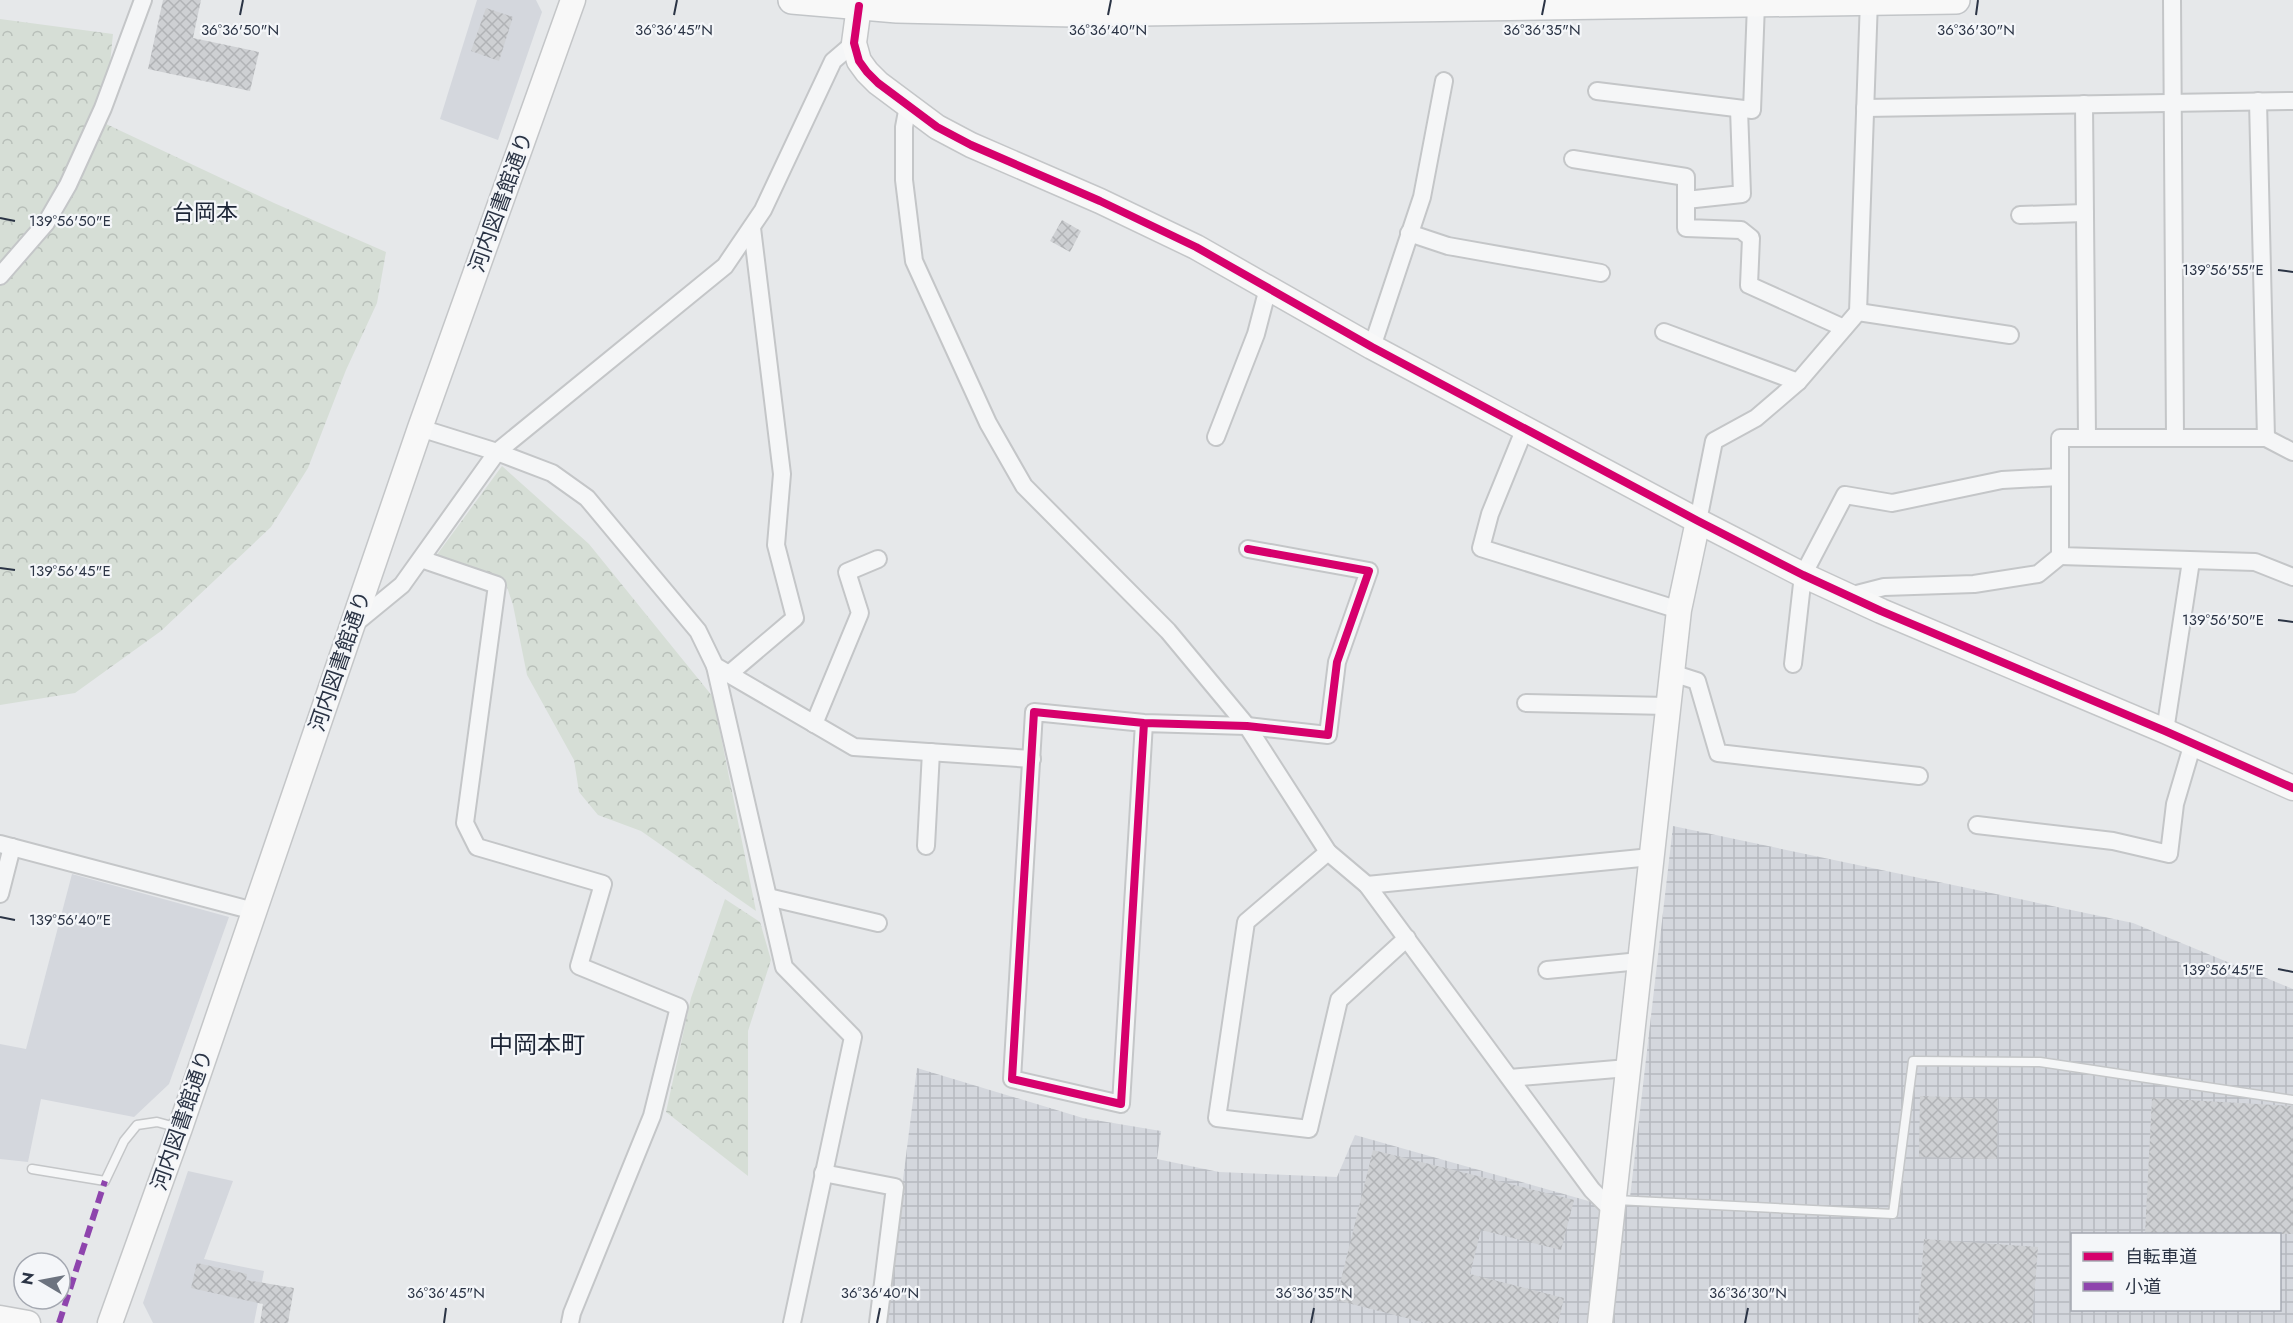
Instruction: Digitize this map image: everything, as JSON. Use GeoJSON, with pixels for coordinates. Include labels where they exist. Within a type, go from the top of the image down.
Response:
{"type":"FeatureCollection","features":[{"type":"Feature","properties":{"kind":"main road"},"geometry":{"type":"LineString","coordinates":[[792,0],[859,6],[898,4],[1088,6],[1756,4],[1956,0]]}},
{"type":"Feature","properties":{"kind":"street"},"geometry":{"type":"LineString","coordinates":[[0,276],[46,223],[69,185],[103,108],[143,0]]}},
{"type":"Feature","properties":{"kind":"street","name":"河内図書館通り"},"geometry":{"type":"LineString","coordinates":[[110,1323],[180,1128],[420,428],[573,0]]}},
{"type":"Feature","properties":{"kind":"street"},"geometry":{"type":"LineString","coordinates":[[2172,0],[2175,437]]}},
{"type":"Feature","properties":{"kind":"street"},"geometry":{"type":"LineString","coordinates":[[1600,1323],[1679,610],[1714,441],[1756,418],[1798,382],[1858,312],[1869,1]]}},
{"type":"Feature","properties":{"kind":"street"},"geometry":{"type":"LineString","coordinates":[[1597,91],[1752,110],[1756,4]]}},
{"type":"Feature","properties":{"kind":"street"},"geometry":{"type":"LineString","coordinates":[[859,6],[854,44],[859,61],[867,72],[908,106],[938,127],[971,145],[1138,218],[1196,247],[1372,347],[1803,575],[2293,788]]}},
{"type":"Feature","properties":{"kind":"street"},"geometry":{"type":"LineString","coordinates":[[351,627],[402,585],[497,453],[725,267],[763,210],[833,61],[854,44]]}},
{"type":"Feature","properties":{"kind":"street"},"geometry":{"type":"LineString","coordinates":[[1372,347],[1422,197],[1444,81]]}},
{"type":"Feature","properties":{"kind":"street"},"geometry":{"type":"LineString","coordinates":[[2258,101],[2266,438]]}},
{"type":"Feature","properties":{"kind":"street"},"geometry":{"type":"LineString","coordinates":[[1865,108],[2293,101]]}},
{"type":"Feature","properties":{"kind":"street"},"geometry":{"type":"LineString","coordinates":[[2084,104],[2087,437]]}},
{"type":"Feature","properties":{"kind":"street"},"geometry":{"type":"LineString","coordinates":[[908,106],[904,127],[904,180],[914,261],[988,423],[1024,486],[1168,631],[1247,726],[1328,852],[1367,885],[1592,1190],[1613,1205]]}},
{"type":"Feature","properties":{"kind":"street"},"geometry":{"type":"LineString","coordinates":[[1686,200],[1742,194],[1739,109]]}},
{"type":"Feature","properties":{"kind":"street"},"geometry":{"type":"LineString","coordinates":[[1573,159],[1686,177],[1686,228],[1741,230],[1751,238],[1749,285],[1844,328]]}},
{"type":"Feature","properties":{"kind":"street"},"geometry":{"type":"LineString","coordinates":[[2020,215],[2085,213]]}},
{"type":"Feature","properties":{"kind":"street"},"geometry":{"type":"LineString","coordinates":[[722,670],[795,618],[776,545],[782,474],[752,228]]}},
{"type":"Feature","properties":{"kind":"street"},"geometry":{"type":"LineString","coordinates":[[1409,233],[1448,246],[1601,273]]}},
{"type":"Feature","properties":{"kind":"street"},"geometry":{"type":"LineString","coordinates":[[1216,437],[1256,334],[1268,288]]}},
{"type":"Feature","properties":{"kind":"street"},"geometry":{"type":"LineString","coordinates":[[1858,312],[2010,335]]}},
{"type":"Feature","properties":{"kind":"street"},"geometry":{"type":"LineString","coordinates":[[1664,332],[1798,382]]}},
{"type":"Feature","properties":{"kind":"street"},"geometry":{"type":"LineString","coordinates":[[420,428],[552,473],[587,498],[698,631],[722,670],[784,967],[853,1037],[792,1323]]}},
{"type":"Feature","properties":{"kind":"street"},"geometry":{"type":"LineString","coordinates":[[1525,428],[1490,514],[1481,548],[1679,610]]}},
{"type":"Feature","properties":{"kind":"street"},"geometry":{"type":"LineString","coordinates":[[2060,556],[2060,438],[2266,438],[2293,452]]}},
{"type":"Feature","properties":{"kind":"street"},"geometry":{"type":"LineString","coordinates":[[1793,664],[1803,575],[1845,495],[1892,503],[2002,480],[2060,477]]}},
{"type":"Feature","properties":{"kind":"street"},"geometry":{"type":"LineString","coordinates":[[1144,723],[1121,1104],[1012,1079],[1034,712],[1144,723],[1247,726],[1328,735],[1337,662],[1369,571],[1248,549]]}},
{"type":"Feature","properties":{"kind":"street"},"geometry":{"type":"LineString","coordinates":[[1849,596],[1884,587],[1974,584],[2038,574],[2060,556],[2255,562],[2293,577]]}},
{"type":"Feature","properties":{"kind":"street"},"geometry":{"type":"LineString","coordinates":[[421,559],[498,585],[465,823],[477,847],[603,884],[579,966],[679,1007],[652,1116],[570,1323]]}},
{"type":"Feature","properties":{"kind":"street"},"geometry":{"type":"LineString","coordinates":[[814,724],[860,613],[847,572],[878,559]]}},
{"type":"Feature","properties":{"kind":"street"},"geometry":{"type":"LineString","coordinates":[[2165,731],[2191,561]]}},
{"type":"Feature","properties":{"kind":"street"},"geometry":{"type":"LineString","coordinates":[[722,670],[854,747],[1032,759]]}},
{"type":"Feature","properties":{"kind":"street"},"geometry":{"type":"LineString","coordinates":[[1672,673],[1697,681],[1718,753],[1919,776]]}},
{"type":"Feature","properties":{"kind":"street"},"geometry":{"type":"LineString","coordinates":[[1526,703],[1668,706]]}},
{"type":"Feature","properties":{"kind":"street"},"geometry":{"type":"LineString","coordinates":[[1977,825],[2113,841],[2169,854],[2175,804],[2193,743]]}},
{"type":"Feature","properties":{"kind":"street"},"geometry":{"type":"LineString","coordinates":[[926,846],[931,752]]}},
{"type":"Feature","properties":{"kind":"street"},"geometry":{"type":"LineString","coordinates":[[0,894],[6,845],[254,912]]}},
{"type":"Feature","properties":{"kind":"street"},"geometry":{"type":"LineString","coordinates":[[1328,852],[1246,922],[1217,1118],[1309,1129],[1340,1000],[1407,938]]}},
{"type":"Feature","properties":{"kind":"street"},"geometry":{"type":"LineString","coordinates":[[1367,885],[1651,857]]}},
{"type":"Feature","properties":{"kind":"street"},"geometry":{"type":"LineString","coordinates":[[768,897],[878,923]]}},
{"type":"Feature","properties":{"kind":"street"},"geometry":{"type":"LineString","coordinates":[[1547,970],[1640,961]]}},
{"type":"Feature","properties":{"kind":"street"},"geometry":{"type":"LineString","coordinates":[[1509,1078],[1628,1068]]}},
{"type":"Feature","properties":{"kind":"street"},"geometry":{"type":"LineString","coordinates":[[823,1173],[894,1187],[878,1323]]}},
{"type":"Feature","properties":{"kind":"street"},"geometry":{"type":"LineString","coordinates":[[0,1318],[28,1323]]}},
{"type":"Feature","properties":{"kind":"lane"},"geometry":{"type":"LineString","coordinates":[[1613,1205],[1893,1214],[1913,1061],[2040,1062],[2293,1100]]}},
{"type":"Feature","properties":{"kind":"lane"},"geometry":{"type":"LineString","coordinates":[[32,1169],[105,1180],[124,1141],[137,1125],[156,1122],[180,1128]]}},
{"type":"Feature","properties":{"kind":"shaded area"},"geometry":{"type":"Polygon","coordinates":[[[477,0],[536,0],[542,12],[498,140],[440,119],[477,0]]]}},
{"type":"Feature","properties":{"kind":"shaded area"},"geometry":{"type":"Polygon","coordinates":[[[1673,826],[2133,923],[2293,989],[2293,1323],[885,1323],[917,1068],[1083,1118],[1161,1131],[1157,1159],[1219,1172],[1337,1177],[1355,1135],[1592,1202],[1629,1206],[1673,826]]]}},
{"type":"Feature","properties":{"kind":"shaded area"},"geometry":{"type":"Polygon","coordinates":[[[72,874],[229,917],[169,1084],[134,1117],[41,1099],[28,1162],[0,1159],[0,1044],[26,1049],[72,874]]]}},
{"type":"Feature","properties":{"kind":"shaded area"},"geometry":{"type":"Polygon","coordinates":[[[188,1171],[233,1181],[204,1259],[264,1271],[254,1323],[153,1323],[143,1303],[188,1171]]]}},
{"type":"Feature","properties":{"kind":"green space"},"geometry":{"type":"Polygon","coordinates":[[[0,19],[113,34],[104,123],[274,203],[386,252],[377,303],[346,370],[308,468],[271,527],[161,631],[75,693],[0,705],[0,19]]]}},
{"type":"Feature","properties":{"kind":"green space"},"geometry":{"type":"Polygon","coordinates":[[[502,466],[589,544],[713,697],[756,911],[641,831],[598,815],[579,792],[574,760],[527,675],[513,605],[504,578],[436,556],[502,466]]]}},
{"type":"Feature","properties":{"kind":"green space"},"geometry":{"type":"Polygon","coordinates":[[[725,899],[760,922],[771,960],[748,1031],[748,1176],[666,1112],[691,998],[725,899]]]}},
{"type":"Feature","properties":{"kind":"building"},"geometry":{"type":"Polygon","coordinates":[[[163,0],[201,0],[193,38],[259,52],[250,91],[148,69],[163,0]]]}},
{"type":"Feature","properties":{"kind":"building"},"geometry":{"type":"Polygon","coordinates":[[[486,8],[513,17],[499,61],[471,51],[486,8]]]}},
{"type":"Feature","properties":{"kind":"building"},"geometry":{"type":"Polygon","coordinates":[[[1062,220],[1081,231],[1070,252],[1050,241],[1062,220]]]}},
{"type":"Feature","properties":{"kind":"building"},"geometry":{"type":"Polygon","coordinates":[[[1920,1096],[1998,1099],[1997,1159],[1919,1157],[1920,1096]]]}},
{"type":"Feature","properties":{"kind":"building"},"geometry":{"type":"Polygon","coordinates":[[[2152,1098],[2293,1106],[2293,1234],[2145,1233],[2152,1098]]]}},
{"type":"Feature","properties":{"kind":"building"},"geometry":{"type":"Polygon","coordinates":[[[1373,1150],[1574,1200],[1561,1250],[1481,1230],[1470,1274],[1564,1298],[1558,1323],[1426,1323],[1336,1300],[1373,1150]]]}},
{"type":"Feature","properties":{"kind":"building"},"geometry":{"type":"Polygon","coordinates":[[[1924,1239],[2038,1247],[2032,1323],[1918,1323],[1924,1239]]]}},
{"type":"Feature","properties":{"kind":"building"},"geometry":{"type":"Polygon","coordinates":[[[197,1263],[247,1274],[246,1280],[294,1288],[288,1323],[260,1323],[263,1304],[191,1288],[197,1263]]]}},
{"type":"Feature","properties":{"kind":"marked path"},"geometry":{"type":"LineString","coordinates":[[59,1323],[105,1181]]}},
{"type":"Feature","properties":{"kind":"cycle path"},"geometry":{"type":"LineString","coordinates":[[859,6],[854,43],[859,61],[878,83],[937,127],[971,145],[1100,201],[1196,247],[1372,347],[1803,575],[1881,611],[2165,731],[2293,788]]}},
{"type":"Feature","properties":{"kind":"cycle path"},"geometry":{"type":"LineString","coordinates":[[1144,723],[1121,1104],[1012,1079],[1034,712],[1144,723],[1247,726],[1328,735],[1337,662],[1369,571],[1248,549]]}},
{"type":"Feature","properties":{"kind":"district","name":"台岡本"},"geometry":{"type":"Point","coordinates":[205,212]}},
{"type":"Feature","properties":{"kind":"district","name":"中岡本町"},"geometry":{"type":"Point","coordinates":[537,1044]}}]}
